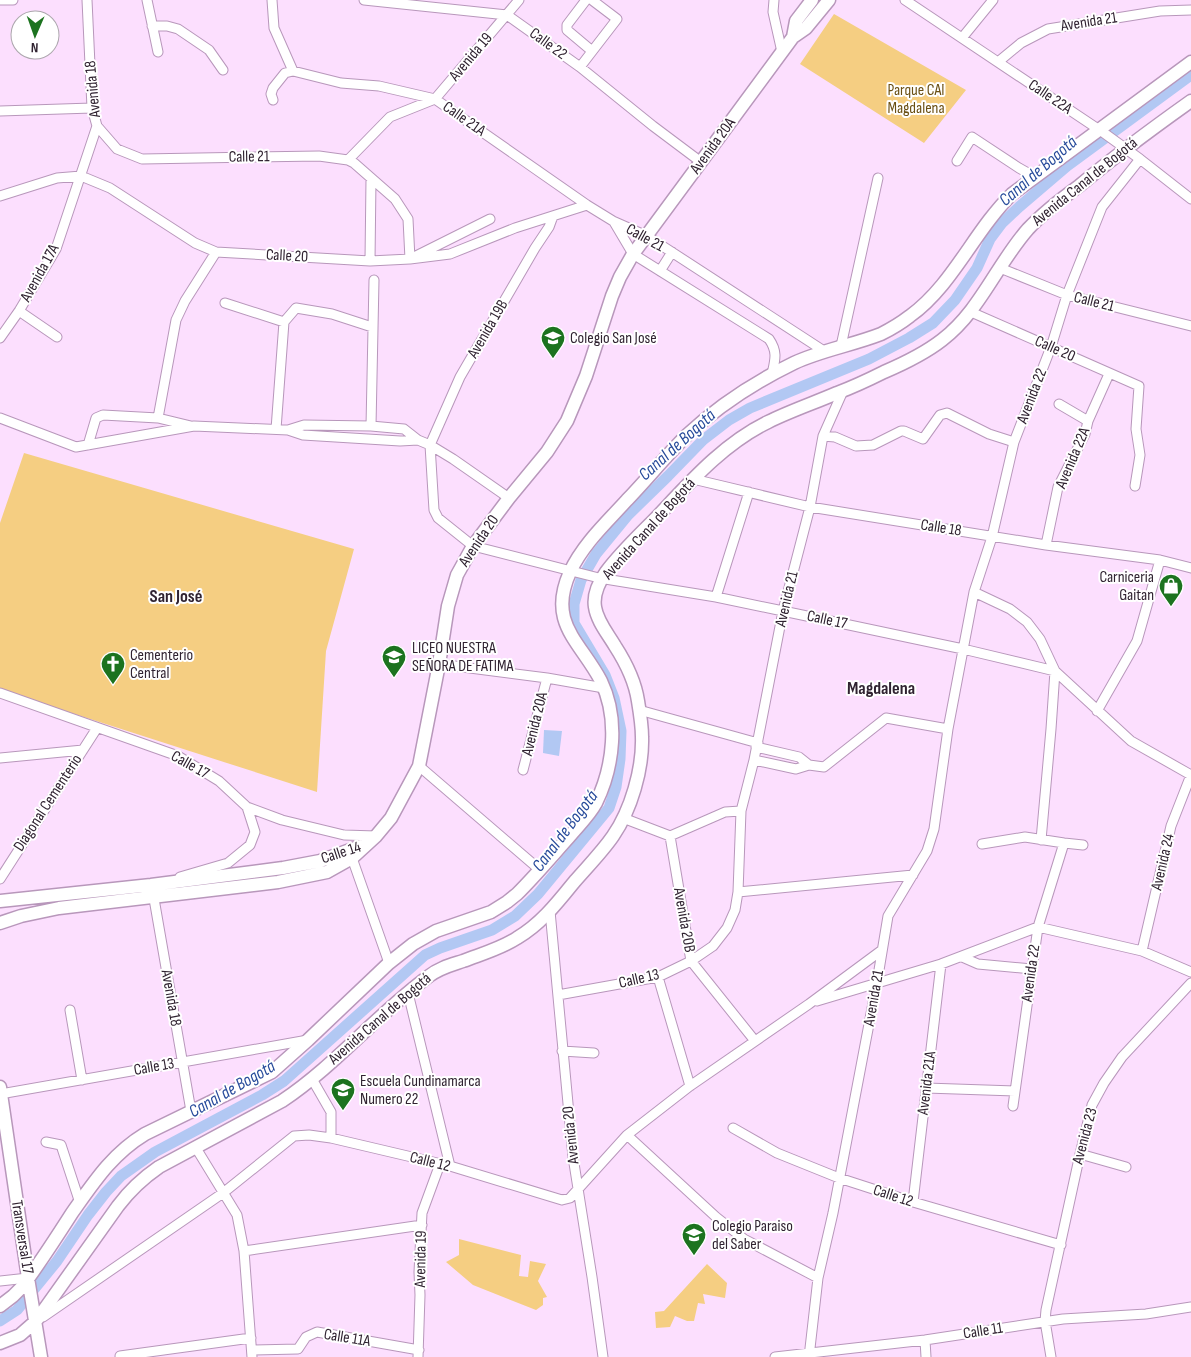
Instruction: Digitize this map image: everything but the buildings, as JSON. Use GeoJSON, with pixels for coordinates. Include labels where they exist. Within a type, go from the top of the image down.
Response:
{"type":"FeatureCollection","features":[{"type":"Feature","properties":{"kind":"main road","name":"Avenida 20A"},"geometry":{"type":"LineString","coordinates":[[793,38],[796,21],[812,0]]}},
{"type":"Feature","properties":{"kind":"main road","name":"Avenida 20A"},"geometry":{"type":"LineString","coordinates":[[633,254],[782,52],[793,38],[806,28],[829,0]]}},
{"type":"Feature","properties":{"kind":"main road","name":"Avenida Canal de Bogotá"},"geometry":{"type":"LineString","coordinates":[[0,1306],[29,1283],[106,1166],[128,1145],[145,1134],[272,1072],[390,962],[413,944],[430,934],[491,912],[517,894],[586,818],[601,790],[609,761],[612,733],[610,710],[604,688],[570,635],[565,623],[563,600],[566,585],[585,548],[597,533],[684,438],[734,397],[772,374],[824,351],[883,333],[921,308],[942,285],[1002,204],[1035,177],[1102,132],[1191,62]]}},
{"type":"Feature","properties":{"kind":"main road","name":"Avenida Canal de Bogotá"},"geometry":{"type":"LineString","coordinates":[[0,1343],[20,1335],[35,1319],[127,1195],[150,1173],[282,1101],[312,1079],[408,993],[436,971],[501,947],[534,927],[550,911],[615,834],[633,793],[640,765],[642,739],[637,696],[630,673],[596,611],[595,597],[600,578],[693,479],[717,456],[745,434],[778,417],[908,362],[946,337],[971,312],[1024,234],[1039,218],[1123,146],[1191,101]]}},
{"type":"Feature","properties":{"kind":"main road","name":"Avenida 20"},"geometry":{"type":"LineString","coordinates":[[372,840],[391,818],[419,766],[448,606],[457,576],[472,546],[547,452],[567,421],[586,376],[612,296],[633,254]]}},
{"type":"Feature","properties":{"kind":"main road","name":"Calle 14"},"geometry":{"type":"LineString","coordinates":[[0,901],[278,882],[327,872],[352,858],[372,840]]}},
{"type":"Feature","properties":{"kind":"main road","name":"Calle 14"},"geometry":{"type":"LineString","coordinates":[[0,923],[59,908],[320,861],[372,840]]}},
{"type":"Feature","properties":{"kind":"main road","name":"Transversal 17"},"geometry":{"type":"LineString","coordinates":[[0,1091],[41,1357]]}},
{"type":"Feature","properties":{"kind":"street"},"geometry":{"type":"LineString","coordinates":[[0,0],[13,0]]}},
{"type":"Feature","properties":{"kind":"street","name":"Avenida 18"},"geometry":{"type":"LineString","coordinates":[[81,176],[97,126],[92,108],[88,0]]}},
{"type":"Feature","properties":{"kind":"street"},"geometry":{"type":"LineString","coordinates":[[147,0],[158,52]]}},
{"type":"Feature","properties":{"kind":"street"},"geometry":{"type":"LineString","coordinates":[[272,0],[274,28],[293,71],[285,73],[273,88],[271,94],[273,100]]}},
{"type":"Feature","properties":{"kind":"street"},"geometry":{"type":"LineString","coordinates":[[364,0],[507,14]]}},
{"type":"Feature","properties":{"kind":"street","name":"Avenida 19"},"geometry":{"type":"LineString","coordinates":[[348,160],[390,117],[435,99],[519,0]]}},
{"type":"Feature","properties":{"kind":"street"},"geometry":{"type":"LineString","coordinates":[[586,0],[567,25],[567,30],[592,51]]}},
{"type":"Feature","properties":{"kind":"street"},"geometry":{"type":"LineString","coordinates":[[580,67],[617,20],[592,0]]}},
{"type":"Feature","properties":{"kind":"street"},"geometry":{"type":"LineString","coordinates":[[774,0],[773,12],[782,52]]}},
{"type":"Feature","properties":{"kind":"street","name":"Calle 22A"},"geometry":{"type":"LineString","coordinates":[[905,0],[1123,146],[1191,199]]}},
{"type":"Feature","properties":{"kind":"street"},"geometry":{"type":"LineString","coordinates":[[962,38],[993,0]]}},
{"type":"Feature","properties":{"kind":"street","name":"Avenida 21"},"geometry":{"type":"LineString","coordinates":[[998,62],[1021,43],[1048,29],[1160,11],[1191,10]]}},
{"type":"Feature","properties":{"kind":"street","name":"Calle 22"},"geometry":{"type":"LineString","coordinates":[[507,14],[580,67],[701,162]]}},
{"type":"Feature","properties":{"kind":"street"},"geometry":{"type":"LineString","coordinates":[[152,26],[166,26],[178,30],[209,50],[223,70]]}},
{"type":"Feature","properties":{"kind":"street","name":"Calle 21A"},"geometry":{"type":"LineString","coordinates":[[293,71],[341,83],[379,86],[435,99],[587,205],[613,221]]}},
{"type":"Feature","properties":{"kind":"street"},"geometry":{"type":"LineString","coordinates":[[0,111],[92,108]]}},
{"type":"Feature","properties":{"kind":"street","name":"Calle 21"},"geometry":{"type":"LineString","coordinates":[[97,126],[117,149],[142,159],[319,156],[348,160]]}},
{"type":"Feature","properties":{"kind":"street"},"geometry":{"type":"LineString","coordinates":[[957,162],[972,137],[1035,177]]}},
{"type":"Feature","properties":{"kind":"street","name":"Avenida 22"},"geometry":{"type":"LineString","coordinates":[[964,649],[974,592],[992,537],[1014,442],[1050,348],[1066,295],[1102,207],[1140,159]]}},
{"type":"Feature","properties":{"kind":"street"},"geometry":{"type":"LineString","coordinates":[[348,160],[354,163],[395,199],[408,220],[410,259],[490,219]]}},
{"type":"Feature","properties":{"kind":"street","name":"Calle 20"},"geometry":{"type":"LineString","coordinates":[[0,196],[57,178],[81,176],[110,188],[195,243],[216,252],[370,261],[450,254],[515,228],[587,205]]}},
{"type":"Feature","properties":{"kind":"street","name":"Avenida 17A"},"geometry":{"type":"LineString","coordinates":[[0,338],[19,311],[56,249],[81,176]]}},
{"type":"Feature","properties":{"kind":"street"},"geometry":{"type":"LineString","coordinates":[[842,346],[878,178]]}},
{"type":"Feature","properties":{"kind":"street"},"geometry":{"type":"LineString","coordinates":[[370,261],[371,179]]}},
{"type":"Feature","properties":{"kind":"street","name":"Avenida 19B"},"geometry":{"type":"LineString","coordinates":[[430,445],[460,377],[549,227],[553,216]]}},
{"type":"Feature","properties":{"kind":"street","name":"Calle 21"},"geometry":{"type":"LineString","coordinates":[[613,221],[647,236],[824,351]]}},
{"type":"Feature","properties":{"kind":"street","name":"Calle 21"},"geometry":{"type":"LineString","coordinates":[[613,221],[633,254],[769,339],[774,346],[776,358],[772,374]]}},
{"type":"Feature","properties":{"kind":"street"},"geometry":{"type":"LineString","coordinates":[[158,418],[176,320],[185,301],[216,252]]}},
{"type":"Feature","properties":{"kind":"street"},"geometry":{"type":"LineString","coordinates":[[660,270],[672,252]]}},
{"type":"Feature","properties":{"kind":"street","name":"Calle 21"},"geometry":{"type":"LineString","coordinates":[[1000,268],[1066,295],[1191,326]]}},
{"type":"Feature","properties":{"kind":"street"},"geometry":{"type":"LineString","coordinates":[[371,426],[374,280]]}},
{"type":"Feature","properties":{"kind":"street"},"geometry":{"type":"LineString","coordinates":[[225,303],[284,322]]}},
{"type":"Feature","properties":{"kind":"street"},"geometry":{"type":"LineString","coordinates":[[276,429],[284,322],[296,308],[332,314],[372,327]]}},
{"type":"Feature","properties":{"kind":"street"},"geometry":{"type":"LineString","coordinates":[[19,311],[57,337]]}},
{"type":"Feature","properties":{"kind":"street","name":"Calle 20"},"geometry":{"type":"LineString","coordinates":[[971,312],[1139,386],[1136,429],[1140,455],[1135,486]]}},
{"type":"Feature","properties":{"kind":"street","name":"Avenida 22A"},"geometry":{"type":"LineString","coordinates":[[1046,545],[1058,487],[1085,434],[1088,421],[1109,374]]}},
{"type":"Feature","properties":{"kind":"street","name":"Avenida 21"},"geometry":{"type":"LineString","coordinates":[[738,892],[742,810],[754,760],[783,610],[810,507],[823,436],[843,391]]}},
{"type":"Feature","properties":{"kind":"street"},"geometry":{"type":"LineString","coordinates":[[1059,404],[1088,421]]}},
{"type":"Feature","properties":{"kind":"street"},"geometry":{"type":"LineString","coordinates":[[823,436],[835,438],[856,446],[873,445],[901,431],[923,439],[940,415],[948,413],[989,434],[1014,442]]}},
{"type":"Feature","properties":{"kind":"street"},"geometry":{"type":"LineString","coordinates":[[88,445],[96,418],[103,415],[158,418],[194,426],[288,430],[303,435],[400,441],[418,440]]}},
{"type":"Feature","properties":{"kind":"street"},"geometry":{"type":"LineString","coordinates":[[0,418],[76,447],[194,426]]}},
{"type":"Feature","properties":{"kind":"street"},"geometry":{"type":"LineString","coordinates":[[288,430],[304,425],[371,426],[404,429],[418,440],[453,459],[510,498]]}},
{"type":"Feature","properties":{"kind":"street","name":"Calle 17"},"geometry":{"type":"LineString","coordinates":[[430,445],[434,510],[438,518],[472,546],[600,578],[783,610],[964,649],[1055,671]]}},
{"type":"Feature","properties":{"kind":"street","name":"Calle 18"},"geometry":{"type":"LineString","coordinates":[[693,479],[810,507],[992,537],[1190,565]]}},
{"type":"Feature","properties":{"kind":"street"},"geometry":{"type":"LineString","coordinates":[[716,597],[749,492]]}},
{"type":"Feature","properties":{"kind":"street"},"geometry":{"type":"LineString","coordinates":[[1097,711],[1137,641],[1160,560]]}},
{"type":"Feature","properties":{"kind":"street"},"geometry":{"type":"LineString","coordinates":[[974,592],[1010,609],[1027,622],[1040,639],[1055,671],[1132,741],[1191,775]]}},
{"type":"Feature","properties":{"kind":"street","name":"Avenida 21"},"geometry":{"type":"LineString","coordinates":[[809,1355],[818,1278],[833,1213],[888,916],[927,851],[934,829],[948,729],[964,649]]}},
{"type":"Feature","properties":{"kind":"street"},"geometry":{"type":"LineString","coordinates":[[439,664],[547,678],[604,688]]}},
{"type":"Feature","properties":{"kind":"street"},"geometry":{"type":"LineString","coordinates":[[1041,840],[1055,671]]}},
{"type":"Feature","properties":{"kind":"street","name":"Avenida 20A"},"geometry":{"type":"LineString","coordinates":[[523,770],[547,678]]}},
{"type":"Feature","properties":{"kind":"street","name":"Calle 17"},"geometry":{"type":"LineString","coordinates":[[0,692],[178,756],[218,781],[247,807],[282,820],[372,840]]}},
{"type":"Feature","properties":{"kind":"street"},"geometry":{"type":"LineString","coordinates":[[639,710],[799,757],[809,766]]}},
{"type":"Feature","properties":{"kind":"street"},"geometry":{"type":"LineString","coordinates":[[754,760],[796,769],[809,766],[824,767],[886,718],[948,729]]}},
{"type":"Feature","properties":{"kind":"street","name":"Diagonal Cementerio"},"geometry":{"type":"LineString","coordinates":[[0,878],[97,728]]}},
{"type":"Feature","properties":{"kind":"street"},"geometry":{"type":"LineString","coordinates":[[0,758],[83,750]]}},
{"type":"Feature","properties":{"kind":"street"},"geometry":{"type":"LineString","coordinates":[[419,766],[540,870]]}},
{"type":"Feature","properties":{"kind":"street","name":"Avenida 24"},"geometry":{"type":"LineString","coordinates":[[1142,952],[1171,826],[1191,775]]}},
{"type":"Feature","properties":{"kind":"street"},"geometry":{"type":"LineString","coordinates":[[152,891],[228,863],[250,845],[255,832],[247,807]]}},
{"type":"Feature","properties":{"kind":"street"},"geometry":{"type":"LineString","coordinates":[[623,818],[670,836],[724,812],[742,810]]}},
{"type":"Feature","properties":{"kind":"street","name":"Avenida 20B"},"geometry":{"type":"LineString","coordinates":[[670,836],[691,961],[755,1042]]}},
{"type":"Feature","properties":{"kind":"street"},"geometry":{"type":"LineString","coordinates":[[982,844],[1025,837],[1083,844]]}},
{"type":"Feature","properties":{"kind":"street","name":"Avenida 22"},"geometry":{"type":"LineString","coordinates":[[1012,1106],[1038,927],[1064,843]]}},
{"type":"Feature","properties":{"kind":"street"},"geometry":{"type":"LineString","coordinates":[[352,858],[390,962]]}},
{"type":"Feature","properties":{"kind":"street"},"geometry":{"type":"LineString","coordinates":[[738,892],[913,875]]}},
{"type":"Feature","properties":{"kind":"street","name":"Avenida 18"},"geometry":{"type":"LineString","coordinates":[[152,891],[191,1111]]}},
{"type":"Feature","properties":{"kind":"street","name":"Calle 13"},"geometry":{"type":"LineString","coordinates":[[558,995],[658,977],[691,961],[712,946],[727,928],[735,910],[738,892]]}},
{"type":"Feature","properties":{"kind":"street","name":"Avenida 20"},"geometry":{"type":"LineString","coordinates":[[550,911],[573,1158],[594,1286],[603,1357]]}},
{"type":"Feature","properties":{"kind":"street"},"geometry":{"type":"LineString","coordinates":[[1038,927],[1142,952],[1191,972]]}},
{"type":"Feature","properties":{"kind":"street","name":"Calle 12"},"geometry":{"type":"LineString","coordinates":[[809,1004],[962,957],[1038,927]]}},
{"type":"Feature","properties":{"kind":"street","name":"Calle 12"},"geometry":{"type":"LineString","coordinates":[[35,1319],[223,1193],[294,1136],[331,1138],[450,1166],[562,1200],[570,1198],[627,1135],[690,1086],[809,1004],[882,950]]}},
{"type":"Feature","properties":{"kind":"street"},"geometry":{"type":"LineString","coordinates":[[962,957],[978,964],[1032,969]]}},
{"type":"Feature","properties":{"kind":"street","name":"Avenida 21A"},"geometry":{"type":"LineString","coordinates":[[913,1202],[941,964]]}},
{"type":"Feature","properties":{"kind":"street"},"geometry":{"type":"LineString","coordinates":[[658,977],[690,1086]]}},
{"type":"Feature","properties":{"kind":"street","name":"Avenida 23"},"geometry":{"type":"LineString","coordinates":[[1045,1322],[1046,1310],[1092,1105],[1122,1057],[1191,983]]}},
{"type":"Feature","properties":{"kind":"street"},"geometry":{"type":"LineString","coordinates":[[408,993],[450,1166]]}},
{"type":"Feature","properties":{"kind":"street"},"geometry":{"type":"LineString","coordinates":[[70,1010],[82,1080]]}},
{"type":"Feature","properties":{"kind":"street","name":"Calle 13"},"geometry":{"type":"LineString","coordinates":[[0,1091],[82,1080],[308,1040]]}},
{"type":"Feature","properties":{"kind":"street"},"geometry":{"type":"LineString","coordinates":[[562,1051],[594,1053]]}},
{"type":"Feature","properties":{"kind":"street"},"geometry":{"type":"LineString","coordinates":[[312,1079],[332,1112],[331,1138]]}},
{"type":"Feature","properties":{"kind":"street"},"geometry":{"type":"LineString","coordinates":[[926,1088],[1015,1091]]}},
{"type":"Feature","properties":{"kind":"street","name":"Calle 12"},"geometry":{"type":"LineString","coordinates":[[733,1128],[777,1152],[839,1178],[913,1202],[1061,1245]]}},
{"type":"Feature","properties":{"kind":"street"},"geometry":{"type":"LineString","coordinates":[[627,1135],[716,1217],[744,1239],[818,1278]]}},
{"type":"Feature","properties":{"kind":"street"},"geometry":{"type":"LineString","coordinates":[[46,1142],[61,1145],[80,1203]]}},
{"type":"Feature","properties":{"kind":"street"},"geometry":{"type":"LineString","coordinates":[[196,1148],[237,1215],[244,1251],[252,1353]]}},
{"type":"Feature","properties":{"kind":"street"},"geometry":{"type":"LineString","coordinates":[[1080,1154],[1126,1167]]}},
{"type":"Feature","properties":{"kind":"street","name":"Avenida 19"},"geometry":{"type":"LineString","coordinates":[[419,1353],[419,1272],[422,1213],[440,1164]]}},
{"type":"Feature","properties":{"kind":"street"},"geometry":{"type":"LineString","coordinates":[[244,1251],[422,1225]]}},
{"type":"Feature","properties":{"kind":"street"},"geometry":{"type":"LineString","coordinates":[[0,1281],[29,1283]]}},
{"type":"Feature","properties":{"kind":"street","name":"Calle 11"},"geometry":{"type":"LineString","coordinates":[[775,1357],[809,1355],[925,1340],[1063,1319],[1146,1314],[1191,1307]]}},
{"type":"Feature","properties":{"kind":"street"},"geometry":{"type":"LineString","coordinates":[[1045,1322],[1050,1357]]}},
{"type":"Feature","properties":{"kind":"street","name":"Calle 11A"},"geometry":{"type":"LineString","coordinates":[[252,1353],[298,1349],[306,1337],[317,1332],[419,1353]]}},
{"type":"Feature","properties":{"kind":"street"},"geometry":{"type":"LineString","coordinates":[[120,1356],[251,1338]]}},
{"type":"Feature","properties":{"kind":"street"},"geometry":{"type":"LineString","coordinates":[[925,1340],[926,1357]]}},
{"type":"Feature","properties":{"kind":"green space","name":"Parque CAI Magdalena"},"geometry":{"type":"Polygon","coordinates":[[[834,14],[966,90],[924,143],[800,64],[834,14]]]}},
{"type":"Feature","properties":{"kind":"green space"},"geometry":{"type":"Polygon","coordinates":[[[24,453],[354,549],[326,651],[317,792],[0,690],[0,523],[24,453]]]}},
{"type":"Feature","properties":{"kind":"green space"},"geometry":{"type":"Polygon","coordinates":[[[459,1239],[521,1255],[519,1276],[528,1277],[530,1261],[546,1264],[538,1281],[547,1297],[543,1298],[543,1305],[536,1310],[473,1285],[446,1262],[459,1255],[459,1239]]]}},
{"type":"Feature","properties":{"kind":"green space"},"geometry":{"type":"Polygon","coordinates":[[[707,1264],[727,1283],[725,1298],[703,1294],[705,1304],[698,1303],[694,1321],[687,1321],[675,1316],[670,1327],[656,1328],[655,1312],[664,1311],[707,1264]]]}},
{"type":"Feature","properties":{"kind":"water"},"geometry":{"type":"Polygon","coordinates":[[[544,730],[562,731],[559,756],[543,753],[544,730]]]}},
{"type":"Feature","properties":{"kind":"waterway","name":"Canal de Bogotá"},"geometry":{"type":"LineString","coordinates":[[0,1321],[17,1310],[57,1261],[88,1215],[121,1176],[155,1152],[262,1095],[284,1081],[425,955],[492,930],[515,916],[538,894],[609,808],[616,787],[621,731],[614,698],[605,675],[574,623],[574,604],[581,580],[596,554],[628,515],[703,440],[729,420],[750,408],[869,359],[933,323],[955,300],[977,268],[990,239],[1002,223],[1067,166],[1191,75]]}},
{"type":"Feature","properties":{"kind":"place","name":"Colegio San José"},"geometry":{"type":"Point","coordinates":[553,359]}},
{"type":"Feature","properties":{"kind":"place","name":"Carniceria Gaitan"},"geometry":{"type":"Point","coordinates":[1171,607]}},
{"type":"Feature","properties":{"kind":"place","name":"LICEO NUESTRA SEÑORA DE FATIMA"},"geometry":{"type":"Point","coordinates":[394,678]}},
{"type":"Feature","properties":{"kind":"place","name":"Cementerio Central"},"geometry":{"type":"Point","coordinates":[113,685]}},
{"type":"Feature","properties":{"kind":"place","name":"Escuela Cundinamarca Numero 22"},"geometry":{"type":"Point","coordinates":[343,1111]}},
{"type":"Feature","properties":{"kind":"place","name":"Colegio Paraiso del Saber"},"geometry":{"type":"Point","coordinates":[694,1256]}},
{"type":"Feature","properties":{"kind":"district","name":"San José"},"geometry":{"type":"Point","coordinates":[176,596]}},
{"type":"Feature","properties":{"kind":"district","name":"Magdalena"},"geometry":{"type":"Point","coordinates":[881,688]}}]}
